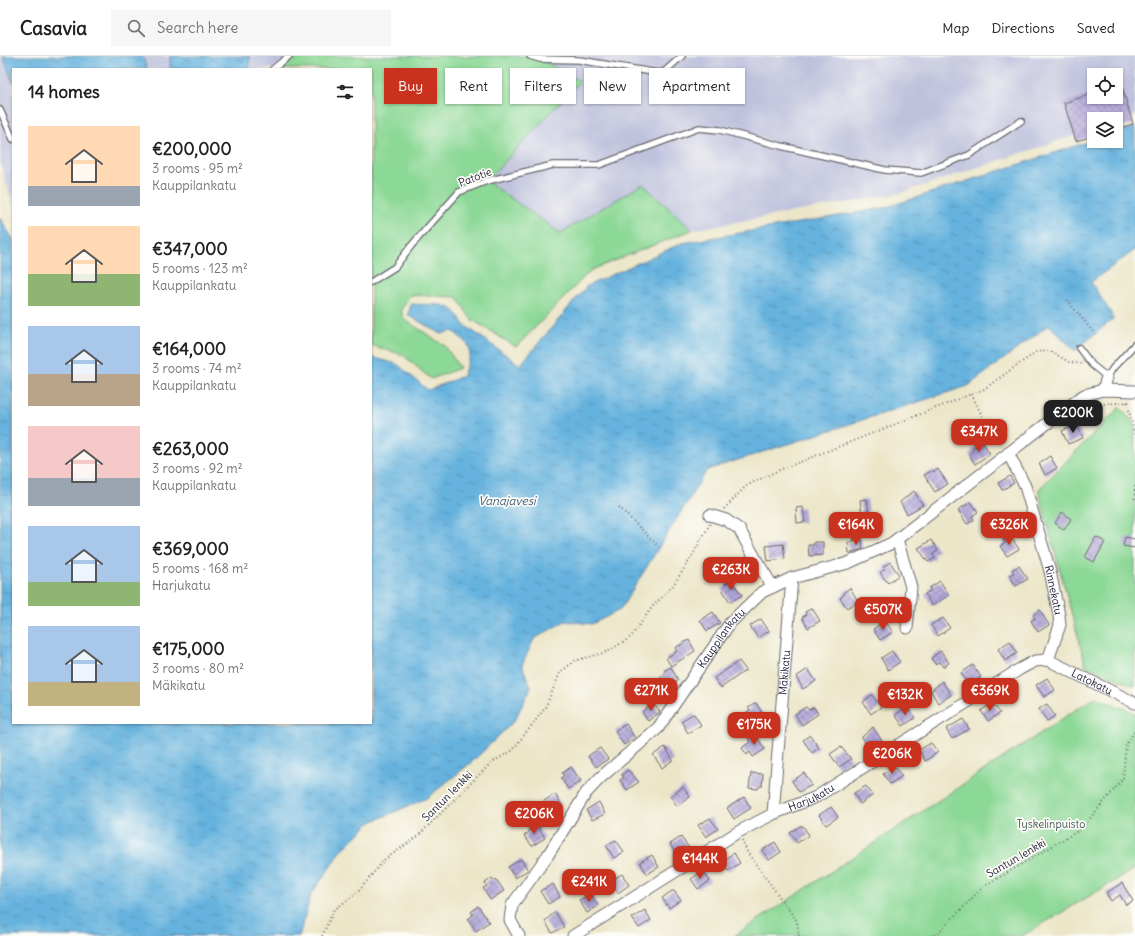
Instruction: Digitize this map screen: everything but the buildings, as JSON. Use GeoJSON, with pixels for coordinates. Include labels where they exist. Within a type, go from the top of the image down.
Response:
{"type":"FeatureCollection","features":[{"type":"Feature","properties":{"kind":"street"},"geometry":{"type":"LineString","coordinates":[[1103,390],[1107,378]]}},
{"type":"Feature","properties":{"kind":"street","name":"Kauppilankatu"},"geometry":{"type":"LineString","coordinates":[[519,936],[510,920],[512,905],[548,855],[586,793],[600,778],[658,728],[730,623],[762,592],[792,578],[848,563],[897,539],[1084,394],[1103,390],[1129,391]]}},
{"type":"Feature","properties":{"kind":"street","name":"Rinnekatu"},"geometry":{"type":"LineString","coordinates":[[1008,453],[1026,486],[1050,571],[1059,615],[1060,625],[1048,660]]}},
{"type":"Feature","properties":{"kind":"street"},"geometry":{"type":"LineString","coordinates":[[713,516],[726,520],[739,529],[758,563],[774,587]]}},
{"type":"Feature","properties":{"kind":"street"},"geometry":{"type":"LineString","coordinates":[[897,539],[911,587],[906,628]]}},
{"type":"Feature","properties":{"kind":"street","name":"Mäkikatu"},"geometry":{"type":"LineString","coordinates":[[774,814],[792,578]]}},
{"type":"Feature","properties":{"kind":"street","name":"Latokatu"},"geometry":{"type":"LineString","coordinates":[[1048,660],[1135,704]]}},
{"type":"Feature","properties":{"kind":"street","name":"Harjukatu"},"geometry":{"type":"LineString","coordinates":[[573,936],[738,832],[774,814],[816,797],[1020,669],[1035,661],[1048,660]]}},
{"type":"Feature","properties":{"kind":"lane"},"geometry":{"type":"LineString","coordinates":[[274,68],[289,56]]}},
{"type":"Feature","properties":{"kind":"lane"},"geometry":{"type":"LineString","coordinates":[[530,56],[579,60],[658,73],[664,72],[682,56]]}},
{"type":"Feature","properties":{"kind":"lane"},"geometry":{"type":"LineString","coordinates":[[0,110],[12,137]]}},
{"type":"Feature","properties":{"kind":"lane","name":"Patotie"},"geometry":{"type":"LineString","coordinates":[[372,281],[395,267],[411,246],[459,192],[487,181],[553,165],[599,165],[699,128],[720,130],[885,170],[921,173],[969,155],[1022,121]]}},
{"type":"Feature","properties":{"kind":"lane"},"geometry":{"type":"LineString","coordinates":[[1079,348],[1092,365],[1107,378],[1113,368],[1135,344]]}},
{"type":"Feature","properties":{"kind":"path"},"geometry":{"type":"LineString","coordinates":[[1067,300],[1095,334]]}},
{"type":"Feature","properties":{"kind":"path"},"geometry":{"type":"LineString","coordinates":[[713,516],[746,486],[777,472],[984,389],[1036,352],[1050,351],[1069,362],[1092,365]]}},
{"type":"Feature","properties":{"kind":"path"},"geometry":{"type":"LineString","coordinates":[[1129,391],[1127,402],[1135,436]]}},
{"type":"Feature","properties":{"kind":"path"},"geometry":{"type":"LineString","coordinates":[[971,394],[989,429],[1008,453]]}},
{"type":"Feature","properties":{"kind":"path"},"geometry":{"type":"LineString","coordinates":[[1073,404],[1090,405],[1135,402]]}},
{"type":"Feature","properties":{"kind":"path"},"geometry":{"type":"LineString","coordinates":[[1135,486],[1135,501]]}},
{"type":"Feature","properties":{"kind":"path"},"geometry":{"type":"LineString","coordinates":[[619,507],[659,548]]}},
{"type":"Feature","properties":{"kind":"path","name":"Santun lenkki"},"geometry":{"type":"LineString","coordinates":[[322,936],[334,910],[358,892],[384,860],[417,837],[492,762],[512,751],[545,708],[560,673],[574,661],[607,652],[631,637],[652,607],[672,587],[713,516]]}},
{"type":"Feature","properties":{"kind":"path","name":"Santun lenkki"},"geometry":{"type":"LineString","coordinates":[[931,936],[937,934],[983,887],[1081,829],[1123,779],[1126,744],[1135,731]]}},
{"type":"Feature","properties":{"kind":"path"},"geometry":{"type":"LineString","coordinates":[[738,832],[747,852],[797,921],[799,936]]}},
{"type":"Feature","properties":{"kind":"shaded area"},"geometry":{"type":"Polygon","coordinates":[[[0,56],[1135,56],[1135,116],[1123,120],[1123,112],[1087,112],[1087,131],[901,193],[692,230],[591,270],[516,347],[471,319],[457,297],[410,295],[401,310],[404,319],[445,346],[460,368],[431,379],[403,355],[372,345],[372,68],[12,68],[12,202],[0,162],[0,56]]]}},
{"type":"Feature","properties":{"kind":"green space"},"geometry":{"type":"Polygon","coordinates":[[[301,56],[530,56],[540,59],[556,68],[510,68],[510,104],[559,104],[487,181],[560,233],[643,184],[692,230],[591,270],[516,347],[471,319],[457,297],[410,295],[401,310],[404,319],[445,346],[460,368],[431,379],[403,355],[372,345],[372,68],[280,68],[301,56]]]}},
{"type":"Feature","properties":{"kind":"green space"},"geometry":{"type":"Polygon","coordinates":[[[576,79],[580,81],[576,85],[576,79]]]}},
{"type":"Feature","properties":{"kind":"green space"},"geometry":{"type":"Polygon","coordinates":[[[1120,407],[1135,425],[1135,686],[1086,666],[1038,490],[1120,407]]]}},
{"type":"Feature","properties":{"kind":"green space","name":"Tyskelinpuisto"},"geometry":{"type":"Polygon","coordinates":[[[1095,697],[1135,713],[1135,869],[1022,936],[734,936],[1095,697]]]}},
{"type":"Feature","properties":{"kind":"water"},"geometry":{"type":"Polygon","coordinates":[[[3,56],[142,56],[147,68],[12,68],[12,80],[3,56]]]}},
{"type":"Feature","properties":{"kind":"water"},"geometry":{"type":"Polygon","coordinates":[[[170,56],[250,56],[249,68],[170,68],[170,56]]]}},
{"type":"Feature","properties":{"kind":"water","name":"Vanajavesi"},"geometry":{"type":"Polygon","coordinates":[[[1135,127],[1135,250],[1091,282],[1114,318],[1075,351],[1049,325],[968,386],[707,470],[620,610],[592,624],[565,621],[534,639],[522,665],[531,687],[515,720],[473,761],[427,798],[371,822],[341,851],[311,895],[299,936],[0,936],[0,218],[12,237],[12,724],[372,724],[372,357],[397,364],[428,390],[463,376],[470,354],[470,350],[465,341],[452,331],[441,334],[408,315],[411,304],[442,305],[448,307],[459,316],[463,324],[520,365],[587,286],[682,243],[884,208],[1087,142],[1087,148],[1123,148],[1123,131],[1135,127]]]}}]}
